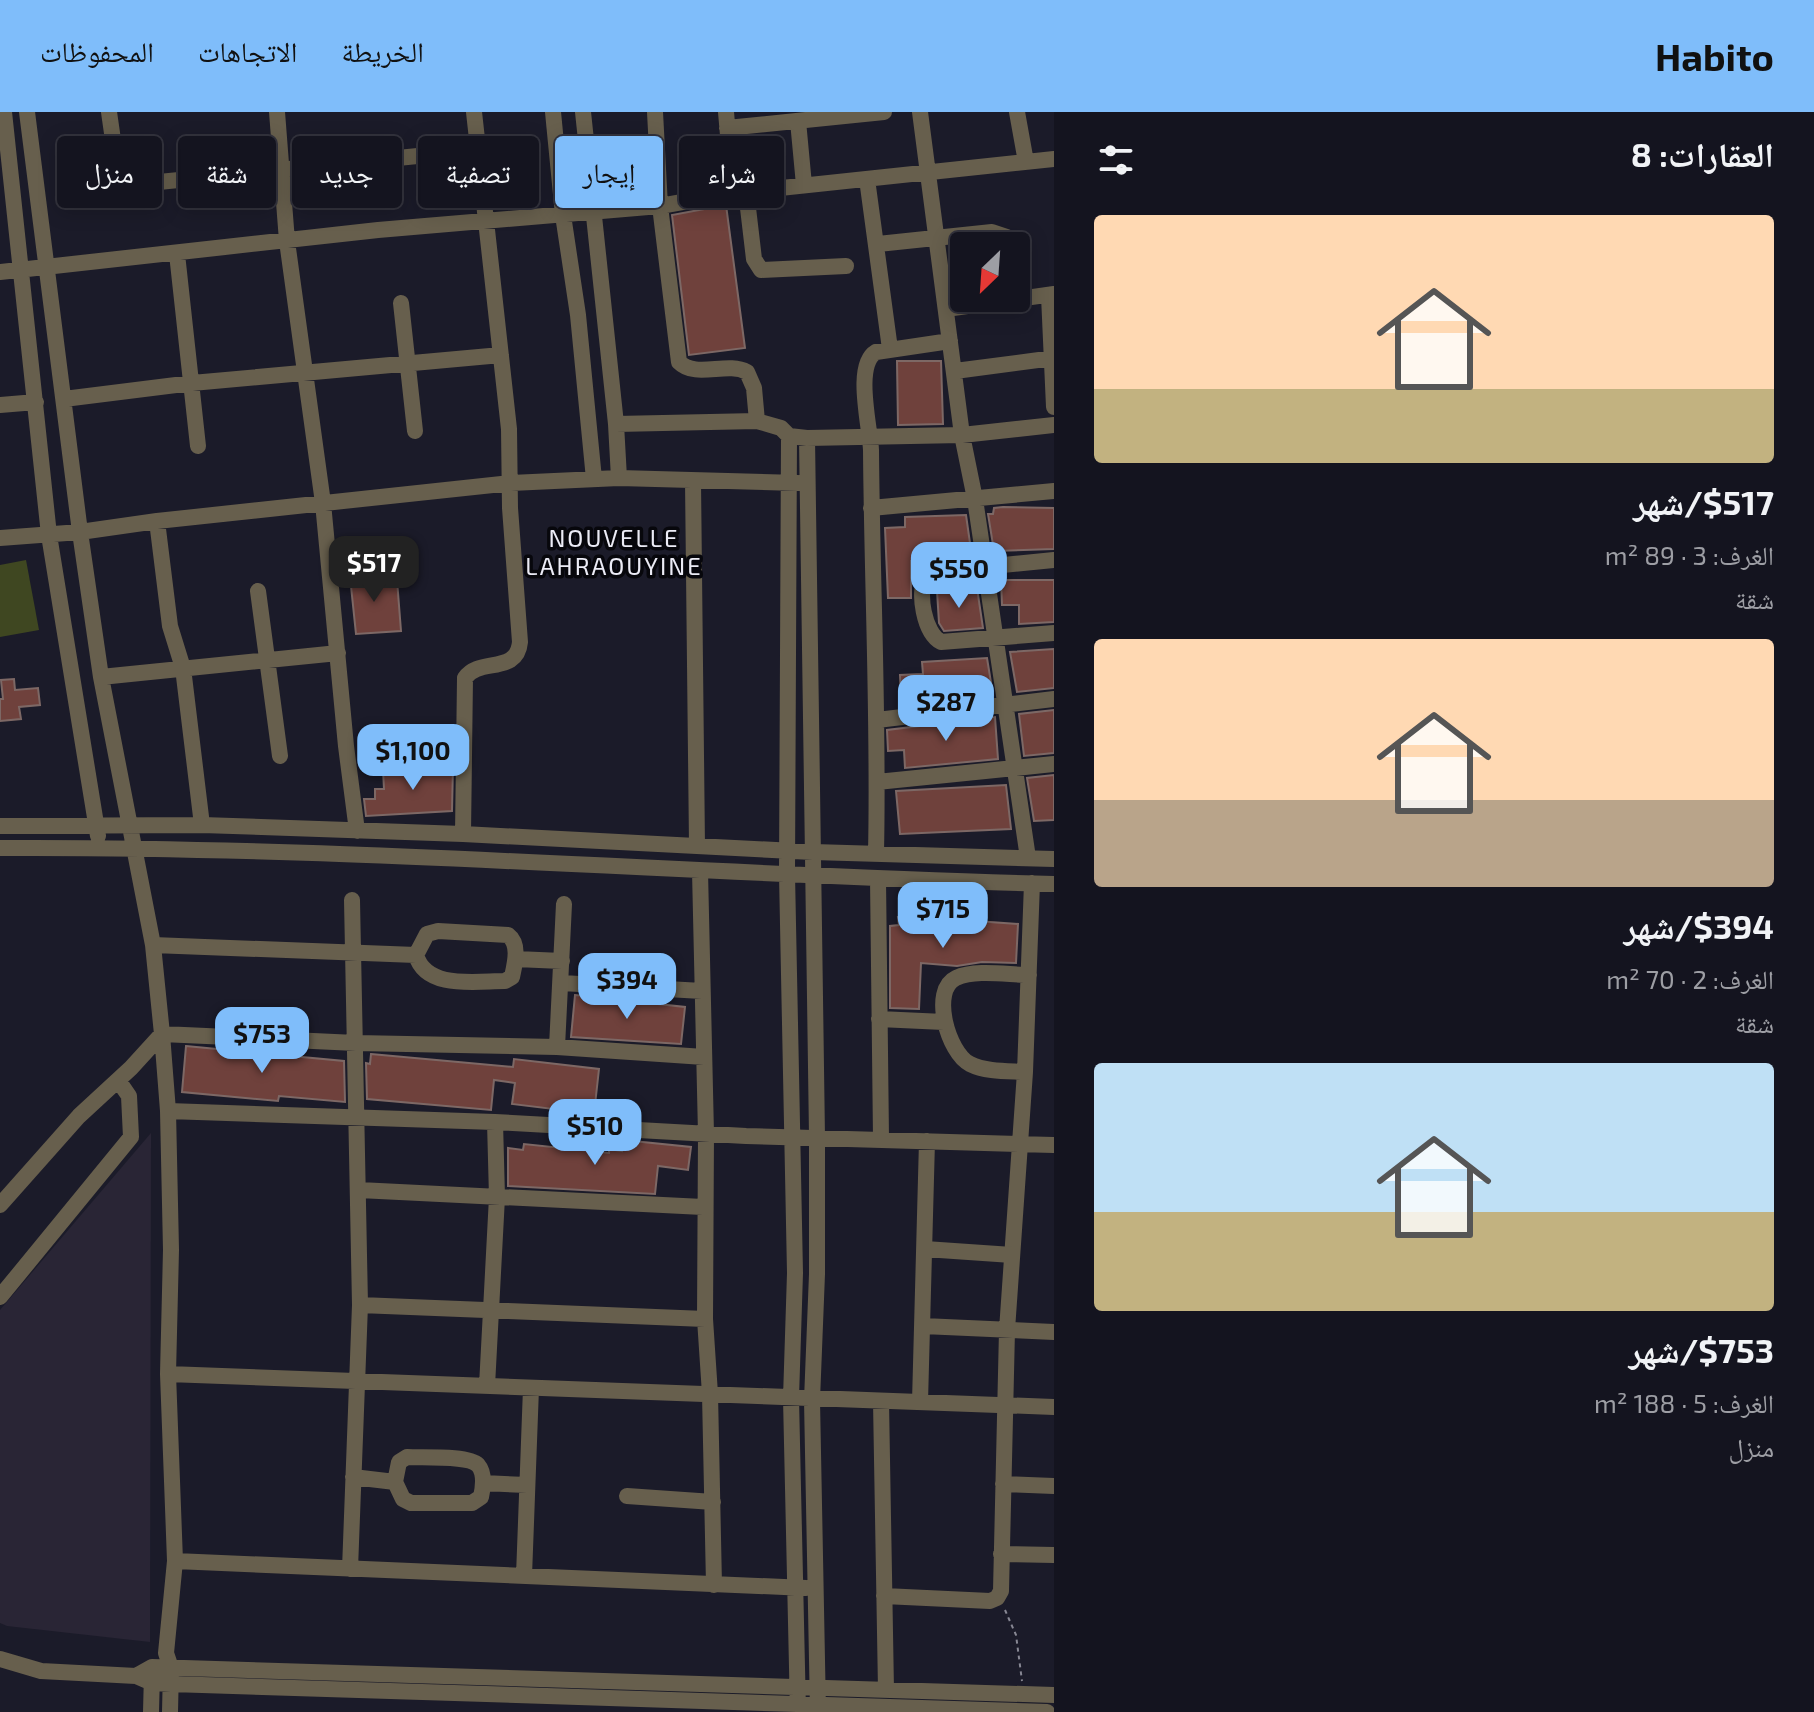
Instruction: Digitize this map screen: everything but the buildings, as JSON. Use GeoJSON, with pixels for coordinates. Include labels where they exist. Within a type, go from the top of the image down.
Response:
{"type":"FeatureCollection","features":[{"type":"Feature","properties":{"kind":"street"},"geometry":{"type":"LineString","coordinates":[[4,112],[3,138],[22,270],[49,535],[101,847]]}},
{"type":"Feature","properties":{"kind":"street"},"geometry":{"type":"LineString","coordinates":[[27,112],[101,677],[153,945],[162,1034],[168,1111],[171,1250],[168,1374],[175,1561],[169,1668],[170,1712]]}},
{"type":"Feature","properties":{"kind":"street"},"geometry":{"type":"LineString","coordinates":[[109,112],[118,175],[126,184],[172,182],[418,156]]}},
{"type":"Feature","properties":{"kind":"street"},"geometry":{"type":"LineString","coordinates":[[277,112],[287,241],[323,503],[357,831]]}},
{"type":"Feature","properties":{"kind":"street"},"geometry":{"type":"LineString","coordinates":[[474,112],[476,136]]}},
{"type":"Feature","properties":{"kind":"street"},"geometry":{"type":"LineString","coordinates":[[553,112],[594,479]]}},
{"type":"Feature","properties":{"kind":"street"},"geometry":{"type":"LineString","coordinates":[[583,112],[619,478]]}},
{"type":"Feature","properties":{"kind":"street"},"geometry":{"type":"LineString","coordinates":[[655,112],[656,136]]}},
{"type":"Feature","properties":{"kind":"street"},"geometry":{"type":"LineString","coordinates":[[726,120],[798,121],[884,112]]}},
{"type":"Feature","properties":{"kind":"street"},"geometry":{"type":"LineString","coordinates":[[920,112],[962,435],[975,499],[1028,858]]}},
{"type":"Feature","properties":{"kind":"street"},"geometry":{"type":"LineString","coordinates":[[1017,112],[1026,162]]}},
{"type":"Feature","properties":{"kind":"street"},"geometry":{"type":"LineString","coordinates":[[798,121],[804,185]]}},
{"type":"Feature","properties":{"kind":"street"},"geometry":{"type":"LineString","coordinates":[[784,187],[1054,159]]}},
{"type":"Feature","properties":{"kind":"street"},"geometry":{"type":"LineString","coordinates":[[867,179],[890,349]]}},
{"type":"Feature","properties":{"kind":"street"},"geometry":{"type":"LineString","coordinates":[[463,834],[465,678],[478,667],[511,661],[520,648],[510,508],[509,429],[483,208]]}},
{"type":"Feature","properties":{"kind":"street"},"geometry":{"type":"LineString","coordinates":[[0,272],[484,221],[638,208]]}},
{"type":"Feature","properties":{"kind":"street"},"geometry":{"type":"LineString","coordinates":[[660,208],[679,362],[690,369],[733,367],[747,372],[754,388],[757,421]]}},
{"type":"Feature","properties":{"kind":"street"},"geometry":{"type":"LineString","coordinates":[[743,208],[754,259],[761,270],[846,266]]}},
{"type":"Feature","properties":{"kind":"street"},"geometry":{"type":"LineString","coordinates":[[878,244],[950,236]]}},
{"type":"Feature","properties":{"kind":"street"},"geometry":{"type":"LineString","coordinates":[[177,254],[198,446]]}},
{"type":"Feature","properties":{"kind":"street"},"geometry":{"type":"LineString","coordinates":[[1030,293],[1051,295],[1054,407]]}},
{"type":"Feature","properties":{"kind":"street"},"geometry":{"type":"LineString","coordinates":[[401,303],[415,431]]}},
{"type":"Feature","properties":{"kind":"street"},"geometry":{"type":"LineString","coordinates":[[946,309],[950,308]]}},
{"type":"Feature","properties":{"kind":"street"},"geometry":{"type":"LineString","coordinates":[[876,853],[877,720],[870,437],[863,371],[872,354],[950,341]]}},
{"type":"Feature","properties":{"kind":"street"},"geometry":{"type":"LineString","coordinates":[[64,399],[192,383],[501,355]]}},
{"type":"Feature","properties":{"kind":"street"},"geometry":{"type":"LineString","coordinates":[[955,371],[1052,358]]}},
{"type":"Feature","properties":{"kind":"street"},"geometry":{"type":"LineString","coordinates":[[0,405],[36,402]]}},
{"type":"Feature","properties":{"kind":"street"},"geometry":{"type":"LineString","coordinates":[[616,424],[757,421],[781,428],[789,436],[807,438],[962,435],[1054,425]]}},
{"type":"Feature","properties":{"kind":"street"},"geometry":{"type":"LineString","coordinates":[[789,436],[787,874],[794,1137],[795,1273],[791,1398],[798,1709]]}},
{"type":"Feature","properties":{"kind":"street"},"geometry":{"type":"LineString","coordinates":[[807,438],[817,1137],[817,1274],[812,1400],[818,1709]]}},
{"type":"Feature","properties":{"kind":"street"},"geometry":{"type":"LineString","coordinates":[[0,538],[80,532],[511,483],[619,478],[807,483]]}},
{"type":"Feature","properties":{"kind":"street"},"geometry":{"type":"LineString","coordinates":[[693,481],[697,846]]}},
{"type":"Feature","properties":{"kind":"street"},"geometry":{"type":"LineString","coordinates":[[871,508],[1054,491]]}},
{"type":"Feature","properties":{"kind":"street"},"geometry":{"type":"LineString","coordinates":[[157,521],[170,626],[183,668],[202,825]]}},
{"type":"Feature","properties":{"kind":"street"},"geometry":{"type":"LineString","coordinates":[[1054,560],[933,572],[926,576],[921,588],[928,630],[937,640],[945,643],[1054,633]]}},
{"type":"Feature","properties":{"kind":"street"},"geometry":{"type":"LineString","coordinates":[[258,591],[280,756]]}},
{"type":"Feature","properties":{"kind":"street"},"geometry":{"type":"LineString","coordinates":[[101,677],[338,653]]}},
{"type":"Feature","properties":{"kind":"street"},"geometry":{"type":"LineString","coordinates":[[877,720],[1054,699]]}},
{"type":"Feature","properties":{"kind":"street"},"geometry":{"type":"LineString","coordinates":[[877,782],[1054,764]]}},
{"type":"Feature","properties":{"kind":"street"},"geometry":{"type":"LineString","coordinates":[[0,826],[202,825],[463,834],[813,852],[1054,859]]}},
{"type":"Feature","properties":{"kind":"street"},"geometry":{"type":"LineString","coordinates":[[0,848],[135,847],[1054,884]]}},
{"type":"Feature","properties":{"kind":"street"},"geometry":{"type":"LineString","coordinates":[[700,871],[706,1134],[703,1207],[705,1319],[710,1394],[714,1585]]}},
{"type":"Feature","properties":{"kind":"street"},"geometry":{"type":"LineString","coordinates":[[878,879],[881,1138]]}},
{"type":"Feature","properties":{"kind":"street"},"geometry":{"type":"LineString","coordinates":[[884,1596],[990,1601],[997,1598],[1002,1586],[1007,1330],[1025,1072],[1032,883]]}},
{"type":"Feature","properties":{"kind":"street"},"geometry":{"type":"LineString","coordinates":[[350,1569],[360,1305],[352,900]]}},
{"type":"Feature","properties":{"kind":"street"},"geometry":{"type":"LineString","coordinates":[[557,1047],[564,904]]}},
{"type":"Feature","properties":{"kind":"street"},"geometry":{"type":"LineString","coordinates":[[431,932],[484,932],[511,936],[516,959],[513,974],[508,980],[471,980],[430,976],[416,955],[431,932]]}},
{"type":"Feature","properties":{"kind":"street"},"geometry":{"type":"LineString","coordinates":[[153,945],[416,955]]}},
{"type":"Feature","properties":{"kind":"street"},"geometry":{"type":"LineString","coordinates":[[516,959],[562,961]]}},
{"type":"Feature","properties":{"kind":"street"},"geometry":{"type":"LineString","coordinates":[[1025,1072],[983,1068],[967,1062],[955,1049],[944,1022],[945,994],[954,979],[971,975],[1029,975]]}},
{"type":"Feature","properties":{"kind":"street"},"geometry":{"type":"LineString","coordinates":[[562,983],[702,991]]}},
{"type":"Feature","properties":{"kind":"street"},"geometry":{"type":"LineString","coordinates":[[879,1019],[944,1022]]}},
{"type":"Feature","properties":{"kind":"street"},"geometry":{"type":"LineString","coordinates":[[0,1205],[79,1116],[162,1034],[356,1043],[557,1047],[704,1057]]}},
{"type":"Feature","properties":{"kind":"street"},"geometry":{"type":"LineString","coordinates":[[0,1297],[131,1137],[129,1096],[118,1080]]}},
{"type":"Feature","properties":{"kind":"street"},"geometry":{"type":"LineString","coordinates":[[168,1111],[1054,1145]]}},
{"type":"Feature","properties":{"kind":"street"},"geometry":{"type":"LineString","coordinates":[[487,1386],[497,1197],[495,1122]]}},
{"type":"Feature","properties":{"kind":"street"},"geometry":{"type":"LineString","coordinates":[[920,1402],[927,1141]]}},
{"type":"Feature","properties":{"kind":"street"},"geometry":{"type":"LineString","coordinates":[[359,1190],[703,1207]]}},
{"type":"Feature","properties":{"kind":"street"},"geometry":{"type":"LineString","coordinates":[[925,1249],[1012,1255]]}},
{"type":"Feature","properties":{"kind":"street"},"geometry":{"type":"LineString","coordinates":[[360,1305],[705,1319]]}},
{"type":"Feature","properties":{"kind":"street"},"geometry":{"type":"LineString","coordinates":[[923,1326],[1054,1332]]}},
{"type":"Feature","properties":{"kind":"street"},"geometry":{"type":"LineString","coordinates":[[168,1374],[1054,1407]]}},
{"type":"Feature","properties":{"kind":"street"},"geometry":{"type":"LineString","coordinates":[[524,1576],[531,1388]]}},
{"type":"Feature","properties":{"kind":"street"},"geometry":{"type":"LineString","coordinates":[[881,1401],[886,1690]]}},
{"type":"Feature","properties":{"kind":"street"},"geometry":{"type":"LineString","coordinates":[[407,1457],[469,1460],[479,1466],[483,1483],[481,1497],[472,1503],[411,1503],[401,1497],[395,1482],[399,1462],[407,1457]]}},
{"type":"Feature","properties":{"kind":"street"},"geometry":{"type":"LineString","coordinates":[[353,1477],[395,1482]]}},
{"type":"Feature","properties":{"kind":"street"},"geometry":{"type":"LineString","coordinates":[[483,1483],[527,1485]]}},
{"type":"Feature","properties":{"kind":"street"},"geometry":{"type":"LineString","coordinates":[[1003,1484],[1054,1486]]}},
{"type":"Feature","properties":{"kind":"street"},"geometry":{"type":"LineString","coordinates":[[627,1496],[713,1502]]}},
{"type":"Feature","properties":{"kind":"street"},"geometry":{"type":"LineString","coordinates":[[1001,1554],[1054,1555]]}},
{"type":"Feature","properties":{"kind":"street"},"geometry":{"type":"LineString","coordinates":[[175,1561],[816,1588]]}},
{"type":"Feature","properties":{"kind":"street"},"geometry":{"type":"LineString","coordinates":[[0,1659],[41,1671],[136,1676],[152,1675],[169,1668],[886,1690],[1031,1700],[1047,1712]]}},
{"type":"Feature","properties":{"kind":"street"},"geometry":{"type":"LineString","coordinates":[[152,1675],[169,1668],[798,1709],[1031,1700],[1054,1695]]}},
{"type":"Feature","properties":{"kind":"street"},"geometry":{"type":"LineString","coordinates":[[151,1712],[152,1675]]}},
{"type":"Feature","properties":{"kind":"street"},"geometry":{"type":"LineString","coordinates":[[614,1681],[615,1699]]}},
{"type":"Feature","properties":{"kind":"path"},"geometry":{"type":"LineString","coordinates":[[997,1598],[1011,1619],[1031,1700]]}},
{"type":"Feature","properties":{"kind":"shaded area"},"geometry":{"type":"Polygon","coordinates":[[[151,1133],[150,1642],[7,1626],[0,1623],[0,1310],[151,1133]]]}},
{"type":"Feature","properties":{"kind":"green space"},"geometry":{"type":"Polygon","coordinates":[[[26,560],[39,630],[0,637],[0,565],[26,560]]]}},
{"type":"Feature","properties":{"kind":"district","name":"NOUVELLE LAHRAOUYINE"},"geometry":{"type":"Point","coordinates":[614,551]}}]}
